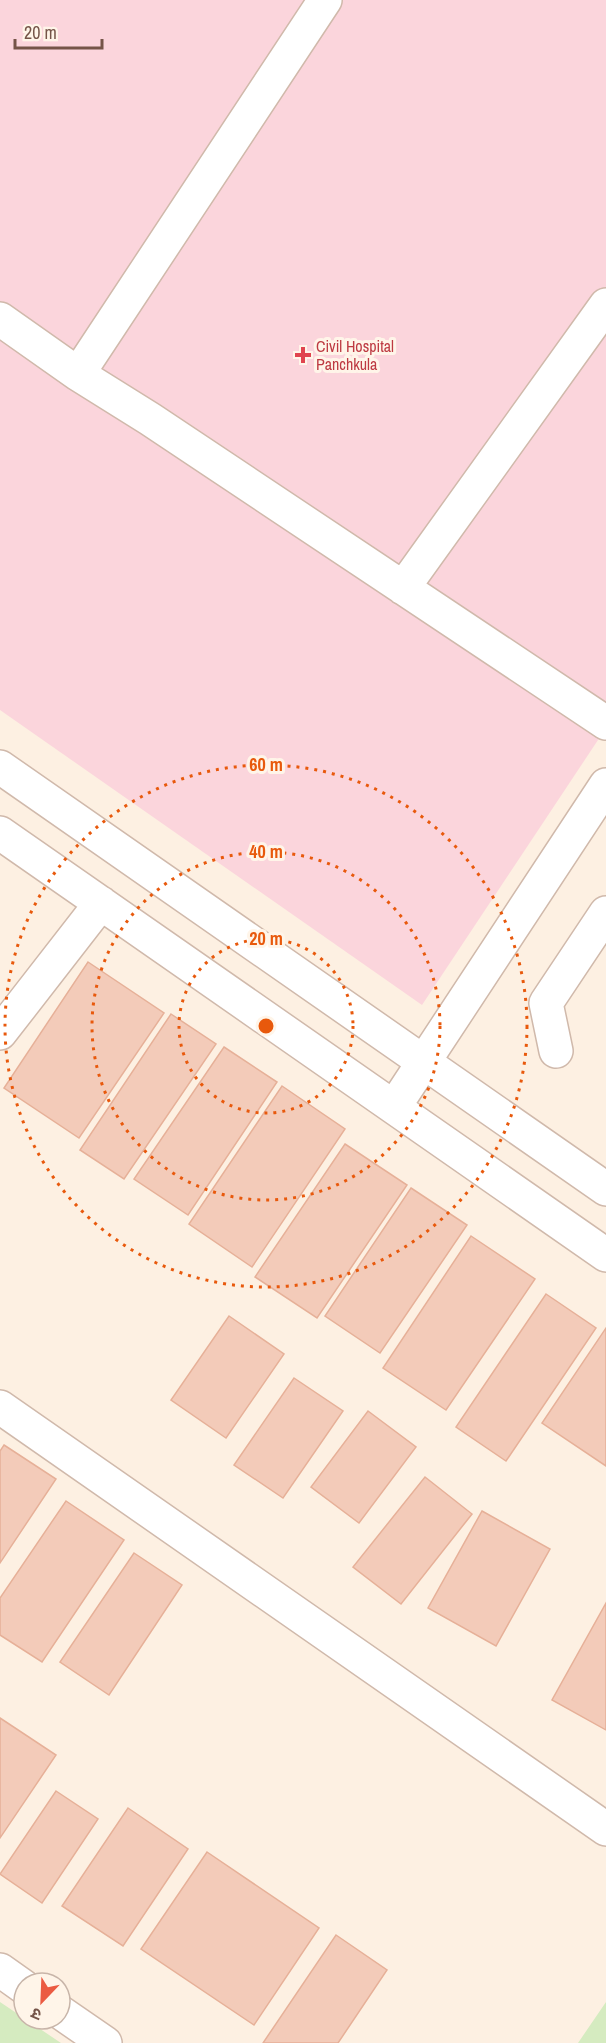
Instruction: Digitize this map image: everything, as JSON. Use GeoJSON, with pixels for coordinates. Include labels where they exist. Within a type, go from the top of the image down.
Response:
{"type":"FeatureCollection","features":[{"type":"Feature","properties":{"kind":"street"},"geometry":{"type":"LineString","coordinates":[[78,374],[324,0]]}},
{"type":"Feature","properties":{"kind":"street"},"geometry":{"type":"LineString","coordinates":[[403,588],[606,304]]}},
{"type":"Feature","properties":{"kind":"street"},"geometry":{"type":"LineString","coordinates":[[0,319],[78,374],[150,418],[606,723]]}},
{"type":"Feature","properties":{"kind":"street"},"geometry":{"type":"LineString","coordinates":[[0,767],[606,1189]]}},
{"type":"Feature","properties":{"kind":"street"},"geometry":{"type":"LineString","coordinates":[[394,1107],[606,785]]}},
{"type":"Feature","properties":{"kind":"street"},"geometry":{"type":"LineString","coordinates":[[0,833],[606,1255]]}},
{"type":"Feature","properties":{"kind":"street"},"geometry":{"type":"LineString","coordinates":[[0,1033],[101,903]]}},
{"type":"Feature","properties":{"kind":"street"},"geometry":{"type":"LineString","coordinates":[[556,1051],[546,1003],[606,913]]}},
{"type":"Feature","properties":{"kind":"street"},"geometry":{"type":"LineString","coordinates":[[0,1407],[606,1829]]}},
{"type":"Feature","properties":{"kind":"street"},"geometry":{"type":"LineString","coordinates":[[72,2020],[105,2043]]}},
{"type":"Feature","properties":{"kind":"shaded area","name":"Civil Hospital Panchkula"},"geometry":{"type":"Polygon","coordinates":[[[0,0],[606,0],[606,728],[422,1005],[0,710],[0,0]]]}},
{"type":"Feature","properties":{"kind":"green space"},"geometry":{"type":"Polygon","coordinates":[[[0,2002],[12,2010],[12,2031],[43,2031],[61,2043],[0,2043],[0,2002]]]}},
{"type":"Feature","properties":{"kind":"green space"},"geometry":{"type":"Polygon","coordinates":[[[606,2002],[606,2043],[578,2043],[606,2002]]]}},
{"type":"Feature","properties":{"kind":"building"},"geometry":{"type":"Polygon","coordinates":[[[88,962],[164,1013],[79,1138],[4,1088],[88,962]]]}},
{"type":"Feature","properties":{"kind":"building"},"geometry":{"type":"Polygon","coordinates":[[[171,1014],[216,1044],[124,1179],[80,1150],[171,1014]]]}},
{"type":"Feature","properties":{"kind":"building"},"geometry":{"type":"Polygon","coordinates":[[[224,1047],[277,1082],[188,1215],[134,1179],[224,1047]]]}},
{"type":"Feature","properties":{"kind":"building"},"geometry":{"type":"Polygon","coordinates":[[[282,1086],[345,1129],[252,1267],[189,1224],[282,1086]]]}},
{"type":"Feature","properties":{"kind":"building"},"geometry":{"type":"Polygon","coordinates":[[[345,1144],[407,1185],[317,1318],[255,1277],[345,1144]]]}},
{"type":"Feature","properties":{"kind":"building"},"geometry":{"type":"Polygon","coordinates":[[[411,1188],[467,1225],[380,1353],[325,1316],[411,1188]]]}},
{"type":"Feature","properties":{"kind":"building"},"geometry":{"type":"Polygon","coordinates":[[[471,1236],[535,1279],[446,1410],[383,1368],[471,1236]]]}},
{"type":"Feature","properties":{"kind":"building"},"geometry":{"type":"Polygon","coordinates":[[[546,1294],[596,1328],[506,1461],[456,1427],[546,1294]]]}},
{"type":"Feature","properties":{"kind":"building"},"geometry":{"type":"Polygon","coordinates":[[[229,1316],[284,1354],[226,1438],[171,1400],[229,1316]]]}},
{"type":"Feature","properties":{"kind":"building"},"geometry":{"type":"Polygon","coordinates":[[[606,1328],[606,1466],[542,1423],[606,1328]]]}},
{"type":"Feature","properties":{"kind":"building"},"geometry":{"type":"Polygon","coordinates":[[[294,1378],[343,1411],[283,1498],[234,1465],[294,1378]]]}},
{"type":"Feature","properties":{"kind":"building"},"geometry":{"type":"Polygon","coordinates":[[[368,1411],[416,1447],[359,1523],[311,1487],[368,1411]]]}},
{"type":"Feature","properties":{"kind":"building"},"geometry":{"type":"Polygon","coordinates":[[[4,1445],[56,1479],[0,1563],[0,1451],[4,1445]]]}},
{"type":"Feature","properties":{"kind":"building"},"geometry":{"type":"Polygon","coordinates":[[[425,1477],[472,1514],[401,1604],[353,1567],[425,1477]]]}},
{"type":"Feature","properties":{"kind":"building"},"geometry":{"type":"Polygon","coordinates":[[[66,1501],[124,1540],[42,1662],[0,1635],[0,1598],[66,1501]]]}},
{"type":"Feature","properties":{"kind":"building"},"geometry":{"type":"Polygon","coordinates":[[[482,1511],[550,1549],[496,1646],[428,1608],[482,1511]]]}},
{"type":"Feature","properties":{"kind":"building"},"geometry":{"type":"Polygon","coordinates":[[[134,1553],[182,1585],[109,1695],[60,1662],[134,1553]]]}},
{"type":"Feature","properties":{"kind":"building"},"geometry":{"type":"Polygon","coordinates":[[[606,1603],[606,1730],[552,1700],[606,1603]]]}},
{"type":"Feature","properties":{"kind":"building"},"geometry":{"type":"Polygon","coordinates":[[[0,1718],[56,1755],[0,1838],[0,1718]]]}},
{"type":"Feature","properties":{"kind":"building"},"geometry":{"type":"Polygon","coordinates":[[[56,1791],[98,1819],[42,1903],[0,1874],[56,1791]]]}},
{"type":"Feature","properties":{"kind":"building"},"geometry":{"type":"Polygon","coordinates":[[[128,1808],[188,1849],[123,1946],[62,1906],[128,1808]]]}},
{"type":"Feature","properties":{"kind":"building"},"geometry":{"type":"Polygon","coordinates":[[[207,1852],[319,1928],[254,2025],[141,1949],[207,1852]]]}},
{"type":"Feature","properties":{"kind":"building"},"geometry":{"type":"Polygon","coordinates":[[[336,1935],[387,1970],[338,2043],[263,2043],[336,1935]]]}},
{"type":"Feature","properties":{"kind":"place","name":"Civil Hospital Panchkula"},"geometry":{"type":"Point","coordinates":[303,355]}}]}
